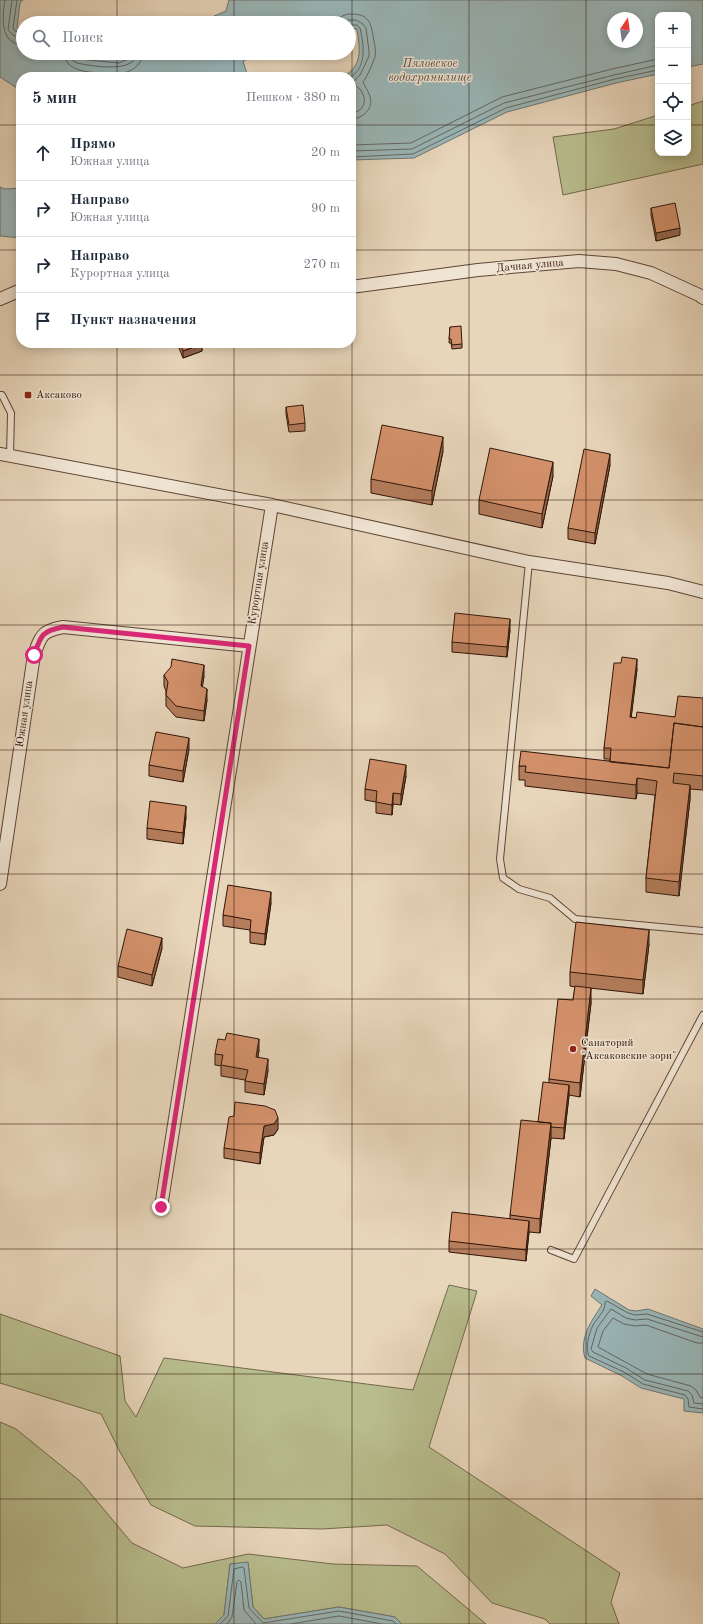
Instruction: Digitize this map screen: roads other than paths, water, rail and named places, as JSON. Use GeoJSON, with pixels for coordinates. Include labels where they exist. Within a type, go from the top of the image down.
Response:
{"type":"FeatureCollection","features":[{"type":"Feature","properties":{"kind":"street","name":"Дачная улица"},"geometry":{"type":"LineString","coordinates":[[356,286],[478,270],[579,261],[616,264],[651,273],[703,298]]}},
{"type":"Feature","properties":{"kind":"street"},"geometry":{"type":"LineString","coordinates":[[0,300],[16,292]]}},
{"type":"Feature","properties":{"kind":"street"},"geometry":{"type":"LineString","coordinates":[[5,455],[272,505],[529,562],[668,583],[703,592]]}},
{"type":"Feature","properties":{"kind":"street","name":"Курортная улица"},"geometry":{"type":"LineString","coordinates":[[161,1207],[272,505]]}},
{"type":"Feature","properties":{"kind":"street","name":"Южная улица"},"geometry":{"type":"LineString","coordinates":[[0,884],[34,655],[39,640],[49,630],[63,627],[249,646]]}},
{"type":"Feature","properties":{"kind":"lane"},"geometry":{"type":"LineString","coordinates":[[0,395],[11,413],[5,455]]}},
{"type":"Feature","properties":{"kind":"lane"},"geometry":{"type":"LineString","coordinates":[[529,562],[500,859],[503,878],[519,889],[550,898],[575,919],[703,932]]}},
{"type":"Feature","properties":{"kind":"lane"},"geometry":{"type":"LineString","coordinates":[[551,1250],[574,1259],[703,1015]]}},
{"type":"Feature","properties":{"kind":"water"},"geometry":{"type":"Polygon","coordinates":[[[0,0],[23,0],[20,3],[18,16],[16,16],[16,60],[245,60],[243,61],[246,72],[16,72],[16,87],[0,77],[0,0]]]}},
{"type":"Feature","properties":{"kind":"water","name":"Пяловское водохранилище"},"geometry":{"type":"Polygon","coordinates":[[[229,0],[703,0],[703,64],[691,66],[691,12],[655,12],[655,75],[616,83],[507,112],[414,158],[356,160],[356,72],[349,72],[354,67],[359,56],[356,16],[214,16],[226,11],[229,0]]]}},
{"type":"Feature","properties":{"kind":"water"},"geometry":{"type":"Polygon","coordinates":[[[0,187],[5,189],[16,188],[16,238],[0,236],[0,187]]]}},
{"type":"Feature","properties":{"kind":"water"},"geometry":{"type":"Polygon","coordinates":[[[595,1289],[629,1310],[636,1311],[648,1309],[703,1329],[703,1413],[684,1411],[684,1399],[641,1388],[622,1376],[585,1358],[584,1344],[587,1330],[602,1305],[591,1296],[595,1289]]]}},
{"type":"Feature","properties":{"kind":"water"},"geometry":{"type":"Polygon","coordinates":[[[248,1562],[253,1607],[264,1619],[339,1607],[395,1617],[402,1624],[215,1624],[224,1615],[230,1564],[248,1562]]]}},
{"type":"Feature","properties":{"kind":"place","name":"Аксаково"},"geometry":{"type":"Point","coordinates":[28,395]}},
{"type":"Feature","properties":{"kind":"place","name":"Санаторий \"Аксаковские зори\""},"geometry":{"type":"Point","coordinates":[573,1049]}}]}
